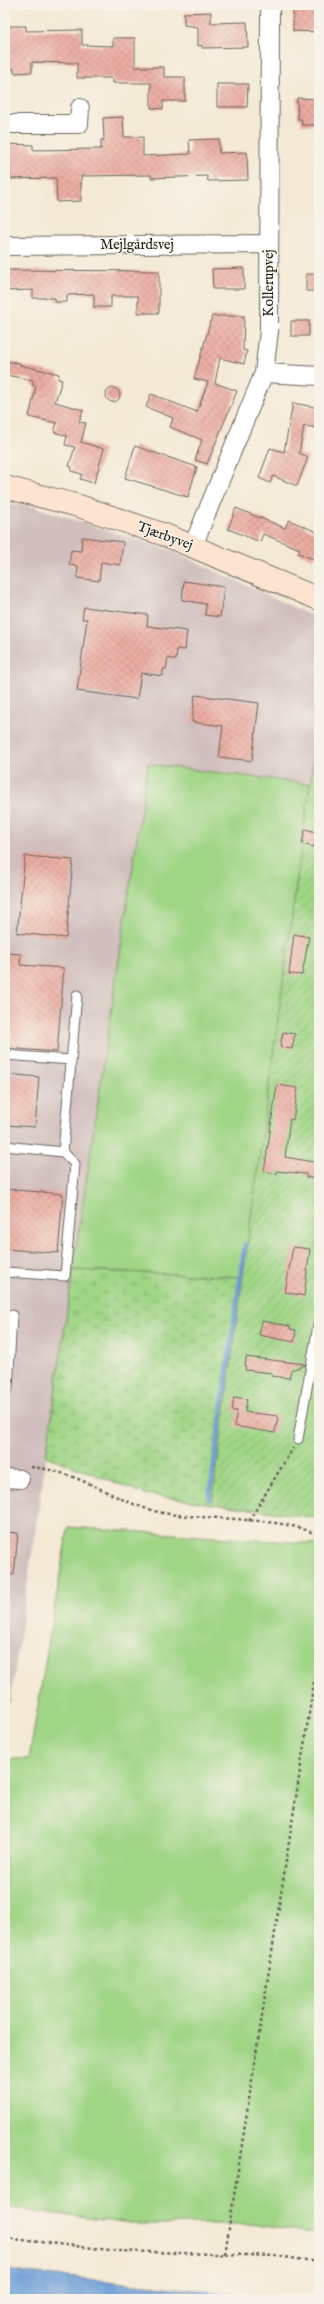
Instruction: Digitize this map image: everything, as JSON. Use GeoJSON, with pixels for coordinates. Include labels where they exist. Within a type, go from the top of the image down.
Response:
{"type":"FeatureCollection","features":[{"type":"Feature","properties":{"kind":"street","name":"Kollerupvej"},"geometry":{"type":"LineString","coordinates":[[193,546],[264,374],[269,331],[270,5]]}},
{"type":"Feature","properties":{"kind":"street"},"geometry":{"type":"LineString","coordinates":[[5,124],[80,124],[80,108]]}},
{"type":"Feature","properties":{"kind":"street","name":"Mejlgårdsvej"},"geometry":{"type":"LineString","coordinates":[[5,246],[269,244]]}},
{"type":"Feature","properties":{"kind":"street"},"geometry":{"type":"LineString","coordinates":[[264,374],[319,376]]}},
{"type":"Feature","properties":{"kind":"street","name":"Tjærbyvej"},"geometry":{"type":"LineString","coordinates":[[5,487],[80,506],[193,546],[319,599]]}},
{"type":"Feature","properties":{"kind":"lane"},"geometry":{"type":"LineString","coordinates":[[63,1152],[77,995]]}},
{"type":"Feature","properties":{"kind":"lane"},"geometry":{"type":"LineString","coordinates":[[5,1055],[71,1060]]}},
{"type":"Feature","properties":{"kind":"lane"},"geometry":{"type":"LineString","coordinates":[[5,1146],[63,1152],[75,1164],[65,1276],[5,1272]]}},
{"type":"Feature","properties":{"kind":"lane"},"geometry":{"type":"LineString","coordinates":[[5,1389],[8,1389],[12,1315]]}},
{"type":"Feature","properties":{"kind":"lane"},"geometry":{"type":"LineString","coordinates":[[298,1438],[319,1320]]}},
{"type":"Feature","properties":{"kind":"path"},"geometry":{"type":"LineString","coordinates":[[249,1521],[298,1438]]}},
{"type":"Feature","properties":{"kind":"path"},"geometry":{"type":"LineString","coordinates":[[12,1478],[32,1467],[63,1472],[163,1513],[286,1525],[319,1537]]}},
{"type":"Feature","properties":{"kind":"path"},"geometry":{"type":"LineString","coordinates":[[225,2254],[319,1649]]}},
{"type":"Feature","properties":{"kind":"path"},"geometry":{"type":"LineString","coordinates":[[5,2238],[119,2251],[276,2256],[319,2262]]}},
{"type":"Feature","properties":{"kind":"shaded area"},"geometry":{"type":"Polygon","coordinates":[[[5,503],[35,507],[170,550],[319,619],[319,718],[310,784],[148,764],[10,1703],[5,1703],[5,503]]]}},
{"type":"Feature","properties":{"kind":"green space"},"geometry":{"type":"Polygon","coordinates":[[[319,718],[319,1518],[212,1504],[319,718]]]}},
{"type":"Feature","properties":{"kind":"green space"},"geometry":{"type":"Polygon","coordinates":[[[148,764],[310,784],[243,1277],[73,1270],[148,764]]]}},
{"type":"Feature","properties":{"kind":"green space"},"geometry":{"type":"Polygon","coordinates":[[[73,1270],[243,1277],[212,1504],[145,1494],[46,1456],[73,1270]]]}},
{"type":"Feature","properties":{"kind":"green space"},"geometry":{"type":"Polygon","coordinates":[[[68,1527],[319,1544],[319,2234],[249,2224],[131,2224],[5,2207],[5,1759],[29,1759],[68,1527]]]}},
{"type":"Feature","properties":{"kind":"water"},"geometry":{"type":"Polygon","coordinates":[[[5,2269],[27,2273],[286,2299],[5,2299],[5,2269]]]}},
{"type":"Feature","properties":{"kind":"building"},"geometry":{"type":"Polygon","coordinates":[[[293,8],[319,9],[319,32],[293,31],[293,8]]]}},
{"type":"Feature","properties":{"kind":"building"},"geometry":{"type":"Polygon","coordinates":[[[211,12],[211,23],[247,22],[248,47],[202,48],[202,45],[198,46],[198,27],[184,25],[184,13],[211,12]]]}},
{"type":"Feature","properties":{"kind":"building"},"geometry":{"type":"Polygon","coordinates":[[[5,26],[26,26],[26,31],[82,30],[82,45],[113,46],[113,38],[135,38],[135,67],[164,67],[164,77],[185,77],[185,101],[163,101],[163,109],[151,108],[151,83],[113,83],[113,78],[77,78],[77,63],[32,62],[32,72],[14,73],[14,69],[5,69],[5,26]]]}},
{"type":"Feature","properties":{"kind":"building"},"geometry":{"type":"Polygon","coordinates":[[[217,84],[248,84],[247,107],[217,107],[217,84]]]}},
{"type":"Feature","properties":{"kind":"building"},"geometry":{"type":"Polygon","coordinates":[[[297,98],[319,99],[319,125],[301,125],[302,119],[298,119],[297,98]]]}},
{"type":"Feature","properties":{"kind":"building"},"geometry":{"type":"Polygon","coordinates":[[[123,117],[124,137],[143,137],[143,156],[190,154],[189,140],[219,139],[219,153],[247,152],[248,180],[208,181],[207,176],[151,178],[151,175],[81,176],[81,201],[57,202],[56,178],[10,179],[10,168],[5,168],[5,144],[33,145],[33,150],[101,149],[101,140],[104,140],[103,118],[123,117]]]}},
{"type":"Feature","properties":{"kind":"building"},"geometry":{"type":"Polygon","coordinates":[[[244,268],[244,289],[213,289],[212,269],[244,268]]]}},
{"type":"Feature","properties":{"kind":"building"},"geometry":{"type":"Polygon","coordinates":[[[5,270],[159,271],[159,313],[138,313],[138,296],[111,296],[111,307],[94,307],[94,294],[67,295],[67,302],[55,302],[55,298],[33,298],[33,290],[5,291],[5,270]]]}},
{"type":"Feature","properties":{"kind":"building"},"geometry":{"type":"Polygon","coordinates":[[[306,274],[319,274],[319,291],[306,291],[306,274]]]}},
{"type":"Feature","properties":{"kind":"building"},"geometry":{"type":"Polygon","coordinates":[[[212,316],[244,316],[243,350],[247,351],[244,364],[220,358],[215,383],[237,391],[207,464],[195,460],[202,440],[170,427],[173,418],[146,407],[151,394],[197,412],[208,382],[194,379],[212,316]]]}},
{"type":"Feature","properties":{"kind":"building"},"geometry":{"type":"Polygon","coordinates":[[[291,321],[309,321],[309,336],[291,336],[291,321]]]}},
{"type":"Feature","properties":{"kind":"building"},"geometry":{"type":"Polygon","coordinates":[[[5,361],[20,363],[20,365],[59,374],[58,379],[62,380],[55,402],[83,410],[79,422],[86,423],[81,442],[104,449],[94,483],[80,479],[82,474],[71,471],[72,467],[69,466],[75,447],[65,445],[67,436],[54,432],[57,423],[29,417],[36,386],[32,385],[33,380],[5,375],[5,361]]]}},
{"type":"Feature","properties":{"kind":"building"},"geometry":{"type":"Polygon","coordinates":[[[110,388],[116,388],[120,392],[120,398],[116,402],[110,402],[106,398],[106,392],[110,388]]]}},
{"type":"Feature","properties":{"kind":"building"},"geometry":{"type":"Polygon","coordinates":[[[293,403],[319,408],[319,428],[304,426],[299,453],[308,457],[297,486],[273,476],[270,483],[259,478],[270,448],[284,452],[293,403]]]}},
{"type":"Feature","properties":{"kind":"building"},"geometry":{"type":"Polygon","coordinates":[[[135,446],[197,467],[188,497],[125,478],[135,446]]]}},
{"type":"Feature","properties":{"kind":"building"},"geometry":{"type":"Polygon","coordinates":[[[236,508],[285,528],[289,520],[319,533],[319,546],[313,559],[298,553],[300,549],[263,534],[260,542],[228,529],[236,508]]]}},
{"type":"Feature","properties":{"kind":"building"},"geometry":{"type":"Polygon","coordinates":[[[82,537],[123,542],[120,565],[101,562],[99,581],[77,578],[78,566],[69,565],[71,550],[81,551],[82,537]]]}},
{"type":"Feature","properties":{"kind":"building"},"geometry":{"type":"Polygon","coordinates":[[[184,581],[224,587],[220,617],[205,615],[206,604],[182,600],[184,581]]]}},
{"type":"Feature","properties":{"kind":"building"},"geometry":{"type":"Polygon","coordinates":[[[84,607],[148,615],[147,626],[187,631],[185,650],[177,649],[176,660],[168,658],[166,669],[163,669],[163,676],[141,673],[137,699],[77,691],[87,619],[82,619],[84,607]]]}},
{"type":"Feature","properties":{"kind":"building"},"geometry":{"type":"Polygon","coordinates":[[[195,695],[259,703],[252,761],[219,757],[223,726],[192,722],[195,695]]]}},
{"type":"Feature","properties":{"kind":"building"},"geometry":{"type":"Polygon","coordinates":[[[305,829],[317,832],[314,847],[302,844],[305,829]]]}},
{"type":"Feature","properties":{"kind":"building"},"geometry":{"type":"Polygon","coordinates":[[[25,856],[73,860],[66,938],[17,933],[25,856]]]}},
{"type":"Feature","properties":{"kind":"building"},"geometry":{"type":"Polygon","coordinates":[[[294,934],[309,937],[302,975],[289,974],[294,934]]]}},
{"type":"Feature","properties":{"kind":"building"},"geometry":{"type":"Polygon","coordinates":[[[5,953],[21,954],[20,965],[64,968],[57,1052],[5,1048],[5,953]]]}},
{"type":"Feature","properties":{"kind":"building"},"geometry":{"type":"Polygon","coordinates":[[[283,1032],[295,1034],[292,1049],[280,1047],[283,1032]]]}},
{"type":"Feature","properties":{"kind":"building"},"geometry":{"type":"Polygon","coordinates":[[[5,1074],[39,1077],[35,1127],[5,1125],[5,1074]]]}},
{"type":"Feature","properties":{"kind":"building"},"geometry":{"type":"Polygon","coordinates":[[[277,1085],[298,1088],[293,1120],[290,1119],[285,1157],[319,1163],[317,1179],[306,1177],[306,1174],[277,1171],[277,1174],[264,1172],[277,1085]]]}},
{"type":"Feature","properties":{"kind":"building"},"geometry":{"type":"Polygon","coordinates":[[[5,1189],[63,1194],[58,1253],[5,1249],[5,1189]]]}},
{"type":"Feature","properties":{"kind":"building"},"geometry":{"type":"Polygon","coordinates":[[[293,1247],[310,1249],[304,1296],[285,1292],[293,1247]]]}},
{"type":"Feature","properties":{"kind":"building"},"geometry":{"type":"Polygon","coordinates":[[[262,1321],[290,1326],[290,1329],[296,1330],[294,1342],[259,1335],[262,1321]]]}},
{"type":"Feature","properties":{"kind":"building"},"geometry":{"type":"Polygon","coordinates":[[[246,1357],[305,1365],[291,1370],[289,1378],[271,1376],[272,1373],[245,1370],[246,1357]]]}},
{"type":"Feature","properties":{"kind":"building"},"geometry":{"type":"Polygon","coordinates":[[[234,1397],[247,1399],[245,1412],[278,1416],[275,1433],[234,1426],[237,1411],[232,1411],[234,1397]]]}},
{"type":"Feature","properties":{"kind":"building"},"geometry":{"type":"Polygon","coordinates":[[[5,1532],[18,1533],[14,1575],[5,1574],[5,1532]]]}},
{"type":"Feature","properties":{"kind":"waterway"},"geometry":{"type":"LineString","coordinates":[[209,1499],[245,1244]]}}]}
